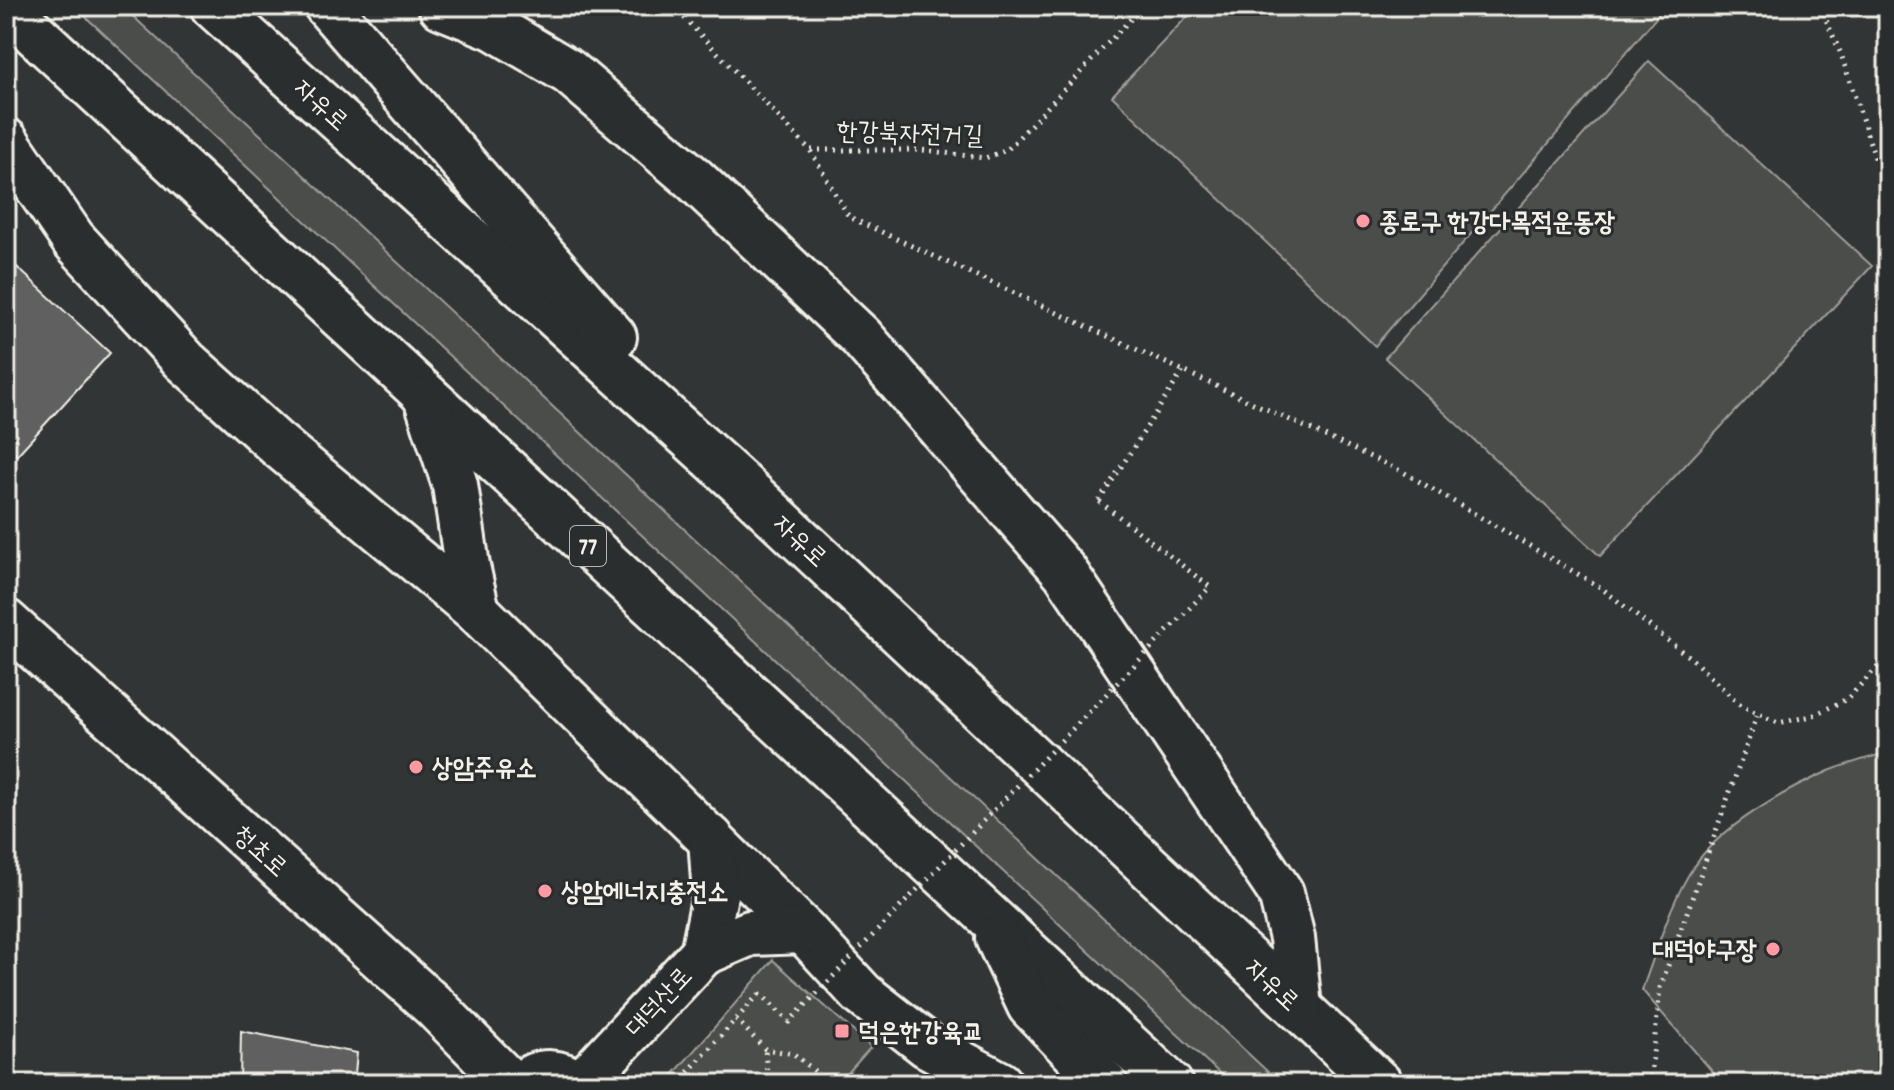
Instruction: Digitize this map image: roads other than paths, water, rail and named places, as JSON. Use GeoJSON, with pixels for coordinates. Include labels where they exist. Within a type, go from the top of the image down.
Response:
{"type":"FeatureCollection","features":[{"type":"Feature","properties":{"kind":"main road","name":"자유로"},"geometry":{"type":"LineString","coordinates":[[213,6],[741,484],[1380,1084]]}},
{"type":"Feature","properties":{"kind":"main road"},"geometry":{"type":"LineString","coordinates":[[327,6],[741,484]]}},
{"type":"Feature","properties":{"kind":"main road"},"geometry":{"type":"LineString","coordinates":[[441,6],[493,27],[569,72],[694,179],[861,337],[1005,500],[1065,572],[1281,893],[1292,938],[1299,1008]]}},
{"type":"Feature","properties":{"kind":"main road","name":"77"},"geometry":{"type":"LineString","coordinates":[[6,7],[1170,1084]]}},
{"type":"Feature","properties":{"kind":"main road"},"geometry":{"type":"LineString","coordinates":[[6,141],[73,239],[185,361],[277,444],[477,611],[711,838],[862,994],[927,1045],[1000,1084]]}},
{"type":"Feature","properties":{"kind":"main road"},"geometry":{"type":"LineString","coordinates":[[427,398],[455,485],[477,611]]}},
{"type":"Feature","properties":{"kind":"main road","name":"청초로"},"geometry":{"type":"LineString","coordinates":[[6,622],[423,996],[511,1084]]}},
{"type":"Feature","properties":{"kind":"main road"},"geometry":{"type":"LineString","coordinates":[[703,953],[715,895],[711,838]]}},
{"type":"Feature","properties":{"kind":"main road"},"geometry":{"type":"LineString","coordinates":[[989,918],[1030,1006],[1105,1084]]}},
{"type":"Feature","properties":{"kind":"main road"},"geometry":{"type":"LineString","coordinates":[[703,953],[750,933],[804,931]]}},
{"type":"Feature","properties":{"kind":"main road","name":"대덕산로"},"geometry":{"type":"LineString","coordinates":[[580,1084],[703,953]]}},
{"type":"Feature","properties":{"kind":"main road"},"geometry":{"type":"LineString","coordinates":[[522,1084],[540,1074],[555,1073],[580,1084]]}},
{"type":"Feature","properties":{"kind":"place","name":"종로구 한강다목적운동장"},"geometry":{"type":"Point","coordinates":[1363,221]}},
{"type":"Feature","properties":{"kind":"place","name":"상암주유소"},"geometry":{"type":"Point","coordinates":[416,767]}},
{"type":"Feature","properties":{"kind":"place","name":"상암에너지충전소"},"geometry":{"type":"Point","coordinates":[545,891]}},
{"type":"Feature","properties":{"kind":"place","name":"대덕야구장"},"geometry":{"type":"Point","coordinates":[1773,949]}},
{"type":"Feature","properties":{"kind":"place","name":"덕은한강육교"},"geometry":{"type":"Point","coordinates":[842,1031]}}]}
